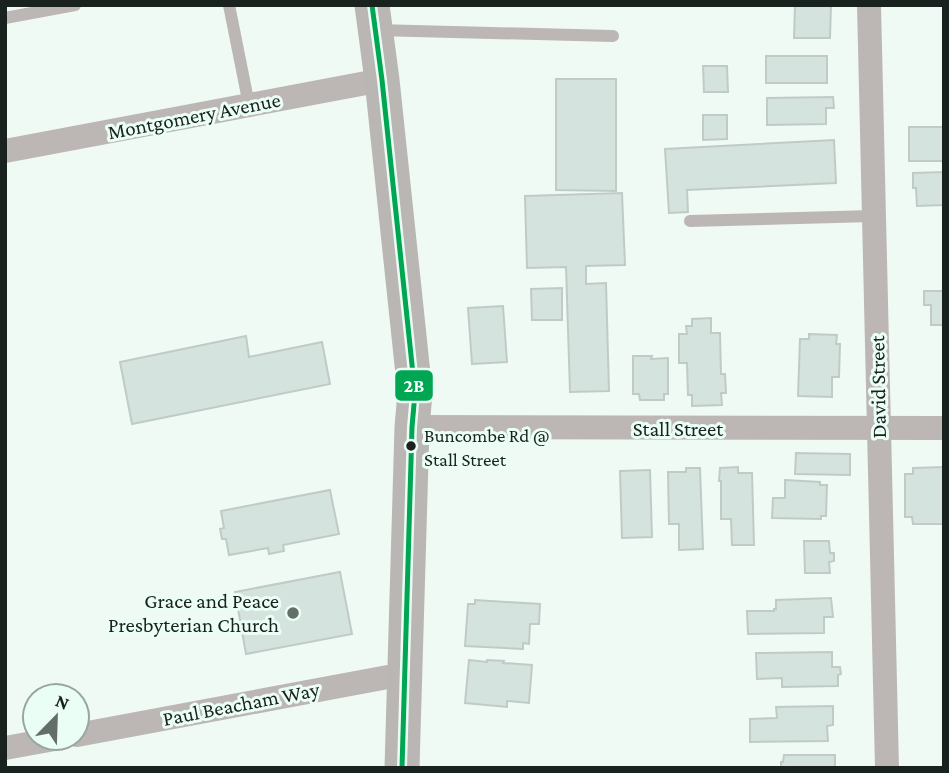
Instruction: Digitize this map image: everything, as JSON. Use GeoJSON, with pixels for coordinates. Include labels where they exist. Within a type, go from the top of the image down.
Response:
{"type":"FeatureCollection","features":[{"type":"Feature","properties":{"kind":"street","name":"David Street"},"geometry":{"type":"LineString","coordinates":[[869,5],[887,768]]}},
{"type":"Feature","properties":{"kind":"street"},"geometry":{"type":"LineString","coordinates":[[374,17],[415,393],[402,768]]}},
{"type":"Feature","properties":{"kind":"street","name":"Montgomery Avenue"},"geometry":{"type":"LineString","coordinates":[[5,150],[382,80]]}},
{"type":"Feature","properties":{"kind":"street","name":"Stall Street"},"geometry":{"type":"LineString","coordinates":[[412,427],[944,428]]}},
{"type":"Feature","properties":{"kind":"street","name":"Paul Beacham Way"},"geometry":{"type":"LineString","coordinates":[[91,732],[404,674]]}},
{"type":"Feature","properties":{"kind":"lane"},"geometry":{"type":"LineString","coordinates":[[5,18],[75,5]]}},
{"type":"Feature","properties":{"kind":"lane"},"geometry":{"type":"LineString","coordinates":[[229,5],[249,105]]}},
{"type":"Feature","properties":{"kind":"lane"},"geometry":{"type":"LineString","coordinates":[[374,17],[613,36]]}},
{"type":"Feature","properties":{"kind":"lane"},"geometry":{"type":"LineString","coordinates":[[690,221],[873,216]]}},
{"type":"Feature","properties":{"kind":"building"},"geometry":{"type":"Polygon","coordinates":[[[795,5],[831,5],[830,38],[794,38],[795,5]]]}},
{"type":"Feature","properties":{"kind":"building"},"geometry":{"type":"Polygon","coordinates":[[[766,56],[827,56],[827,83],[766,83],[766,56]]]}},
{"type":"Feature","properties":{"kind":"building"},"geometry":{"type":"Polygon","coordinates":[[[703,66],[727,66],[728,92],[704,92],[703,66]]]}},
{"type":"Feature","properties":{"kind":"building"},"geometry":{"type":"Polygon","coordinates":[[[556,79],[616,79],[616,191],[556,190],[556,79]]]}},
{"type":"Feature","properties":{"kind":"building"},"geometry":{"type":"Polygon","coordinates":[[[833,97],[834,108],[826,108],[826,124],[767,125],[767,98],[833,97]]]}},
{"type":"Feature","properties":{"kind":"building"},"geometry":{"type":"Polygon","coordinates":[[[703,115],[727,115],[727,139],[703,140],[703,115]]]}},
{"type":"Feature","properties":{"kind":"building"},"geometry":{"type":"Polygon","coordinates":[[[909,127],[944,127],[944,161],[909,161],[909,127]]]}},
{"type":"Feature","properties":{"kind":"building"},"geometry":{"type":"Polygon","coordinates":[[[834,140],[836,183],[687,190],[688,212],[669,213],[665,149],[834,140]]]}},
{"type":"Feature","properties":{"kind":"building"},"geometry":{"type":"Polygon","coordinates":[[[944,172],[944,205],[917,206],[913,173],[944,172]]]}},
{"type":"Feature","properties":{"kind":"building"},"geometry":{"type":"Polygon","coordinates":[[[622,193],[625,265],[586,266],[586,284],[606,283],[609,391],[570,392],[566,267],[527,268],[525,196],[622,193]]]}},
{"type":"Feature","properties":{"kind":"building"},"geometry":{"type":"Polygon","coordinates":[[[562,288],[562,320],[532,320],[531,289],[562,288]]]}},
{"type":"Feature","properties":{"kind":"building"},"geometry":{"type":"Polygon","coordinates":[[[924,291],[944,291],[944,325],[931,325],[931,305],[924,305],[924,291]]]}},
{"type":"Feature","properties":{"kind":"building"},"geometry":{"type":"Polygon","coordinates":[[[503,306],[507,362],[472,364],[468,308],[503,306]]]}},
{"type":"Feature","properties":{"kind":"building"},"geometry":{"type":"Polygon","coordinates":[[[711,318],[711,333],[720,333],[721,374],[725,374],[726,393],[721,393],[722,405],[692,406],[692,395],[688,395],[687,363],[679,363],[679,334],[687,334],[686,326],[692,326],[692,319],[711,318]]]}},
{"type":"Feature","properties":{"kind":"building"},"geometry":{"type":"Polygon","coordinates":[[[809,334],[837,335],[836,344],[840,344],[839,377],[832,377],[832,397],[798,396],[800,339],[809,339],[809,334]]]}},
{"type":"Feature","properties":{"kind":"building"},"geometry":{"type":"Polygon","coordinates":[[[246,336],[249,357],[322,342],[330,384],[132,424],[120,362],[246,336]]]}},
{"type":"Feature","properties":{"kind":"building"},"geometry":{"type":"Polygon","coordinates":[[[633,356],[668,358],[668,394],[664,394],[664,400],[640,400],[639,394],[633,394],[633,356]]]}},
{"type":"Feature","properties":{"kind":"building"},"geometry":{"type":"Polygon","coordinates":[[[796,453],[850,454],[850,475],[795,474],[796,453]]]}},
{"type":"Feature","properties":{"kind":"building"},"geometry":{"type":"Polygon","coordinates":[[[738,467],[738,473],[752,473],[754,545],[732,545],[731,519],[721,519],[720,468],[738,467]]]}},
{"type":"Feature","properties":{"kind":"building"},"geometry":{"type":"Polygon","coordinates":[[[944,467],[944,524],[913,524],[912,517],[905,517],[905,474],[913,474],[913,468],[944,467]]]}},
{"type":"Feature","properties":{"kind":"building"},"geometry":{"type":"Polygon","coordinates":[[[686,468],[700,468],[703,549],[679,550],[679,524],[669,524],[668,472],[686,472],[686,468]]]}},
{"type":"Feature","properties":{"kind":"building"},"geometry":{"type":"Polygon","coordinates":[[[650,470],[652,537],[622,538],[620,471],[650,470]]]}},
{"type":"Feature","properties":{"kind":"building"},"geometry":{"type":"Polygon","coordinates":[[[785,480],[820,482],[820,485],[827,485],[826,516],[821,516],[821,519],[772,518],[773,498],[785,498],[785,480]]]}},
{"type":"Feature","properties":{"kind":"building"},"geometry":{"type":"Polygon","coordinates":[[[330,490],[339,534],[283,545],[284,551],[269,554],[268,548],[229,555],[226,539],[222,539],[220,529],[224,528],[221,511],[330,490]]]}},
{"type":"Feature","properties":{"kind":"building"},"geometry":{"type":"Polygon","coordinates":[[[804,541],[829,541],[830,553],[834,553],[834,561],[829,562],[830,573],[805,573],[804,541]]]}},
{"type":"Feature","properties":{"kind":"building","name":"Grace and Peace Presbyterian Church"},"geometry":{"type":"Polygon","coordinates":[[[340,572],[352,634],[246,654],[235,592],[340,572]]]}},
{"type":"Feature","properties":{"kind":"building"},"geometry":{"type":"Polygon","coordinates":[[[831,598],[833,617],[824,617],[824,633],[748,634],[747,611],[774,611],[776,600],[831,598]]]}},
{"type":"Feature","properties":{"kind":"building"},"geometry":{"type":"Polygon","coordinates":[[[475,600],[540,604],[539,624],[530,624],[529,644],[523,643],[523,649],[465,646],[468,604],[475,604],[475,600]]]}},
{"type":"Feature","properties":{"kind":"building"},"geometry":{"type":"Polygon","coordinates":[[[832,652],[832,667],[840,667],[838,686],[782,687],[782,678],[757,679],[756,653],[832,652]]]}},
{"type":"Feature","properties":{"kind":"building"},"geometry":{"type":"Polygon","coordinates":[[[469,660],[532,665],[529,703],[507,701],[507,707],[465,703],[469,660]]]}},
{"type":"Feature","properties":{"kind":"building"},"geometry":{"type":"Polygon","coordinates":[[[833,706],[833,725],[827,726],[828,741],[750,742],[750,719],[777,718],[776,707],[833,706]]]}},
{"type":"Feature","properties":{"kind":"building"},"geometry":{"type":"Polygon","coordinates":[[[784,755],[835,755],[835,768],[781,768],[784,755]]]}},
{"type":"Feature","properties":{"kind":"transit line","name":"2B"},"geometry":{"type":"LineString","coordinates":[[372,5],[415,393],[402,768]]}},
{"type":"Feature","properties":{"kind":"place","name":"Buncombe Rd @ Stall Street"},"geometry":{"type":"Point","coordinates":[411,446]}},
{"type":"Feature","properties":{"kind":"place","name":"Grace and Peace Presbyterian Church"},"geometry":{"type":"Point","coordinates":[293,613]}}]}
